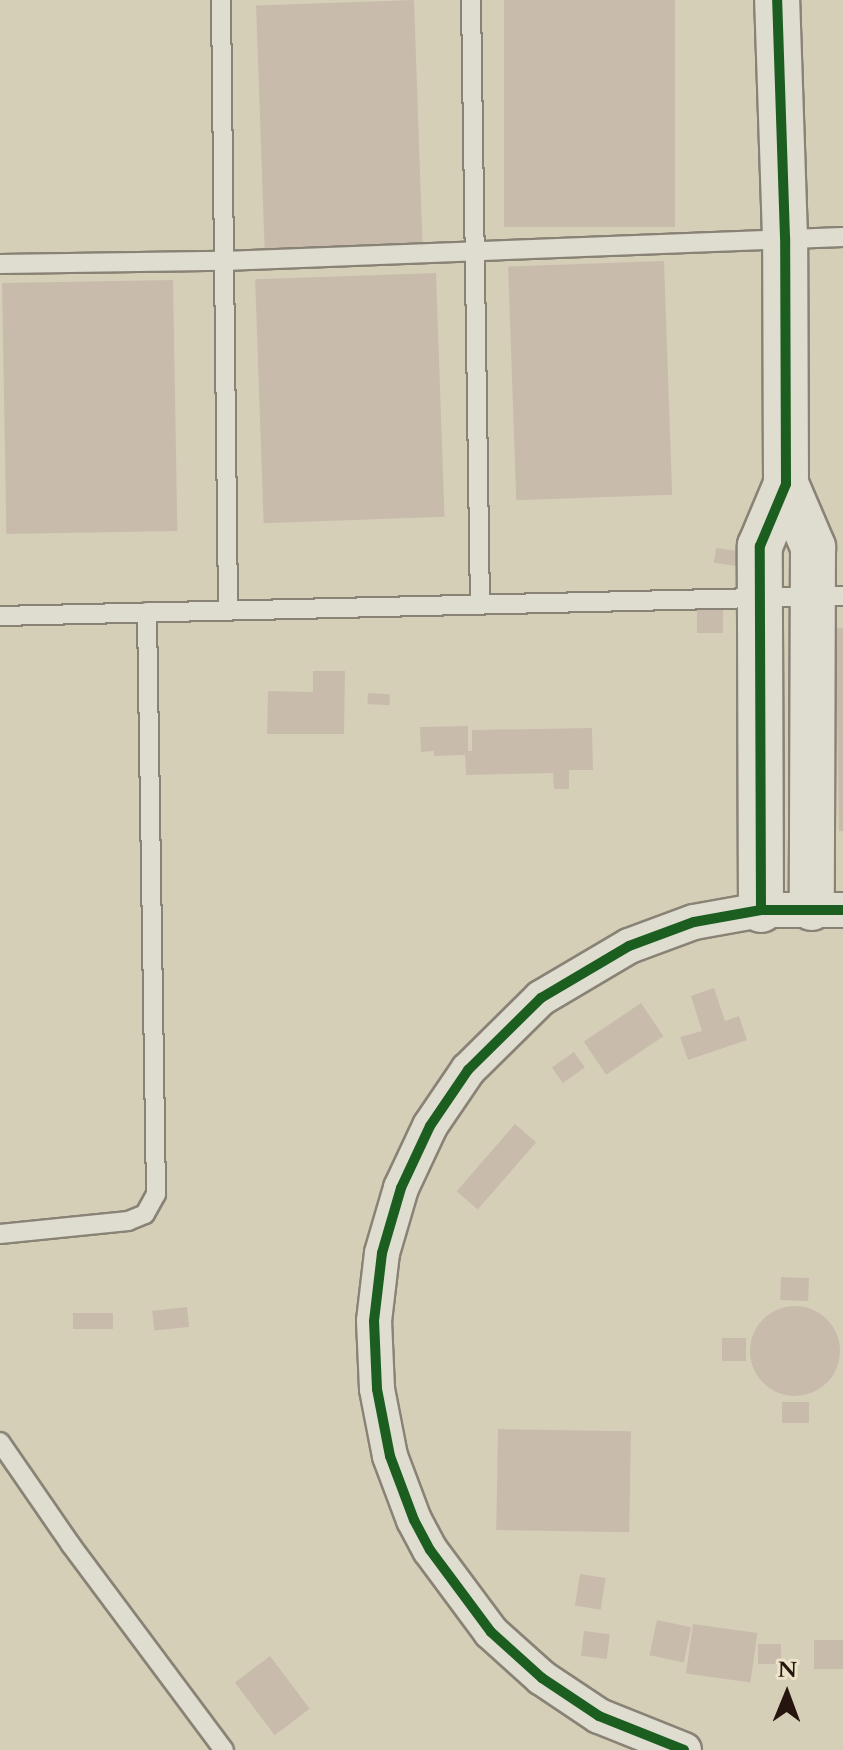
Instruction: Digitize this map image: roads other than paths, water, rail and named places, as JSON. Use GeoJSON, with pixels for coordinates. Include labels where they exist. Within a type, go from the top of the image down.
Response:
{"type":"FeatureCollection","features":[{"type":"Feature","properties":{"kind":"street"},"geometry":{"type":"LineString","coordinates":[[684,1750],[609,1721],[551,1685],[491,1632],[448,1579],[414,1520],[388,1445],[374,1355],[376,1287],[390,1220],[414,1157],[448,1097],[491,1044],[541,998],[619,951],[694,922],[761,910],[828,909],[828,596],[813,547],[786,484],[785,237],[777,0]]}},
{"type":"Feature","properties":{"kind":"street"},"geometry":{"type":"LineString","coordinates":[[761,910],[760,546],[786,484]]}},
{"type":"Feature","properties":{"kind":"lane"},"geometry":{"type":"LineString","coordinates":[[221,0],[228,610]]}},
{"type":"Feature","properties":{"kind":"lane"},"geometry":{"type":"LineString","coordinates":[[471,0],[472,251],[480,604]]}},
{"type":"Feature","properties":{"kind":"lane"},"geometry":{"type":"LineString","coordinates":[[0,264],[224,261],[843,237]]}},
{"type":"Feature","properties":{"kind":"lane"},"geometry":{"type":"LineString","coordinates":[[0,616],[828,596]]}},
{"type":"Feature","properties":{"kind":"lane"},"geometry":{"type":"LineString","coordinates":[[0,1234],[128,1221],[145,1214],[156,1194],[147,612]]}},
{"type":"Feature","properties":{"kind":"lane"},"geometry":{"type":"LineString","coordinates":[[0,1442],[71,1545],[224,1750]]}}]}
